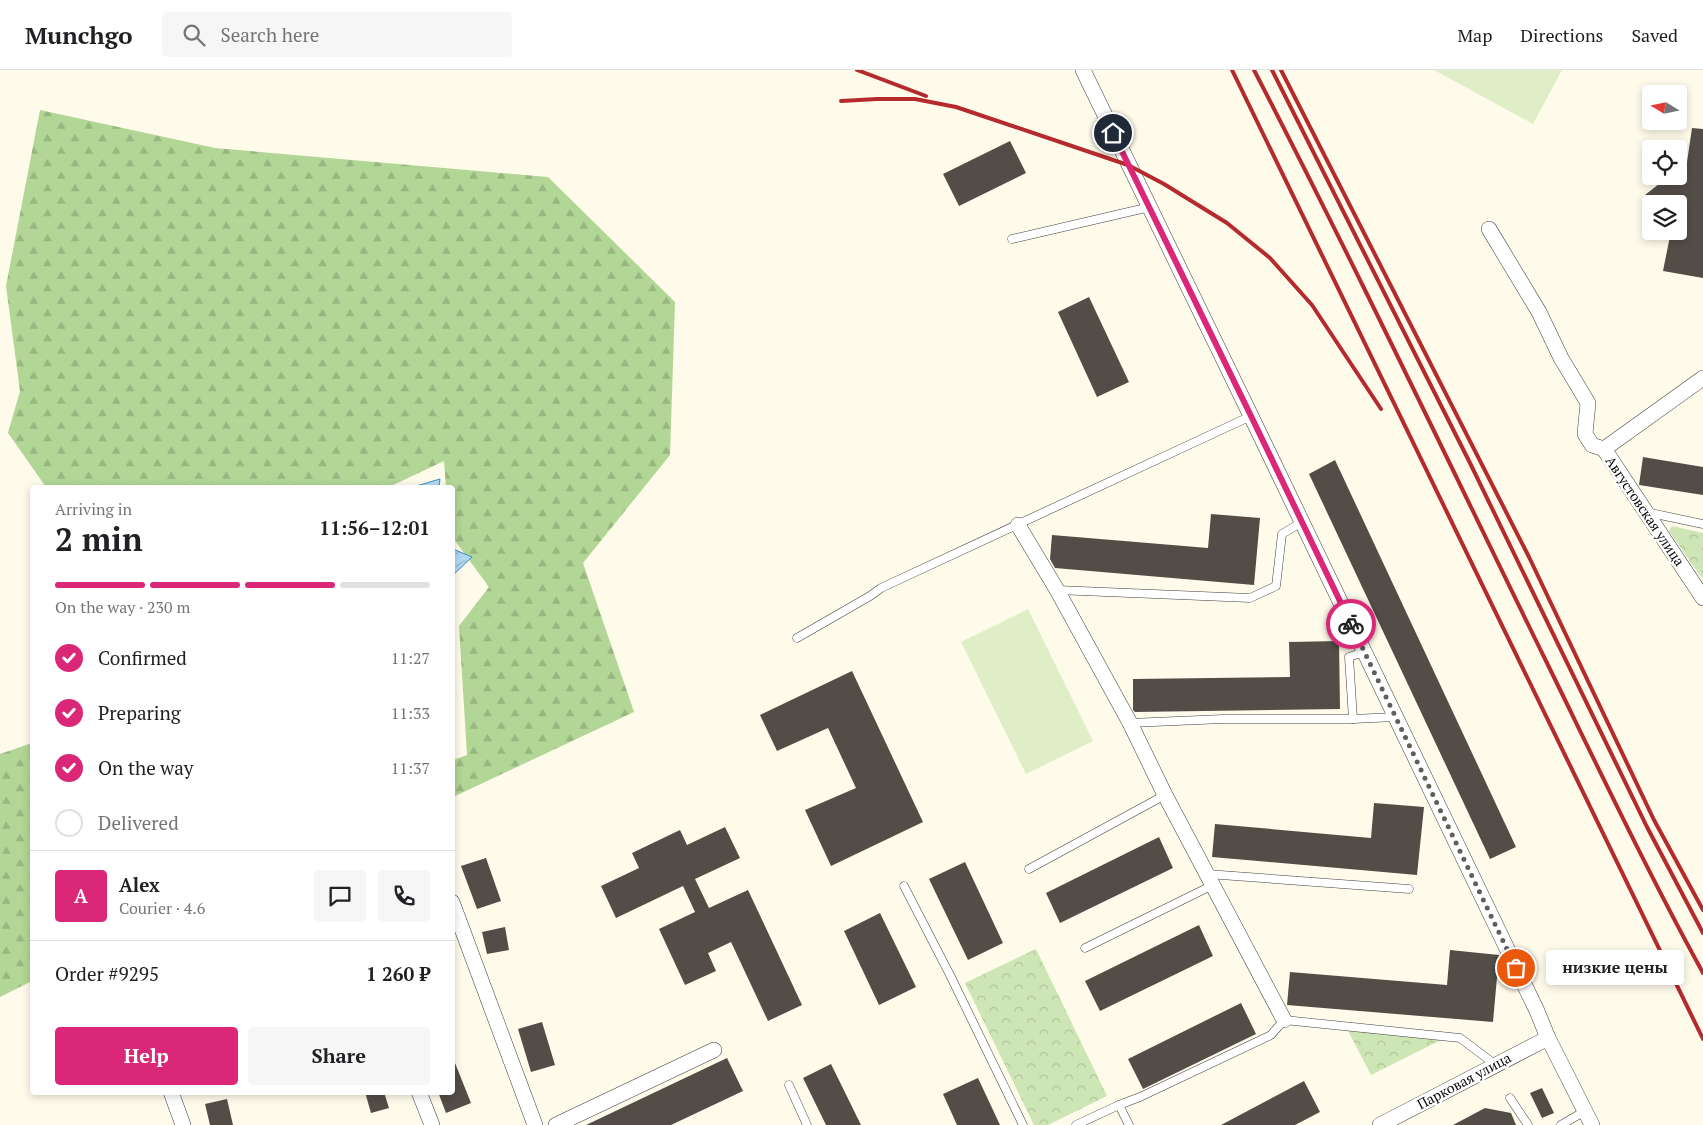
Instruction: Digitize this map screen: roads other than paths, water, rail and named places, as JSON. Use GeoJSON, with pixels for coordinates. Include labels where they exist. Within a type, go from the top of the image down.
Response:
{"type":"FeatureCollection","features":[{"type":"Feature","properties":{"kind":"street"},"geometry":{"type":"LineString","coordinates":[[1083,70],[1302,522],[1548,1038],[1592,1125]]}},
{"type":"Feature","properties":{"kind":"street","name":"Августовская улица"},"geometry":{"type":"LineString","coordinates":[[1489,228],[1539,312],[1561,358],[1588,403],[1585,434],[1592,445],[1604,449],[1703,598]]}},
{"type":"Feature","properties":{"kind":"street"},"geometry":{"type":"LineString","coordinates":[[1604,449],[1703,378]]}},
{"type":"Feature","properties":{"kind":"street"},"geometry":{"type":"LineString","coordinates":[[1018,525],[1057,590],[1130,724],[1165,795],[1284,1020]]}},
{"type":"Feature","properties":{"kind":"street"},"geometry":{"type":"LineString","coordinates":[[455,910],[535,1125]]}},
{"type":"Feature","properties":{"kind":"street","name":"Парковая улица"},"geometry":{"type":"LineString","coordinates":[[1380,1125],[1548,1038]]}},
{"type":"Feature","properties":{"kind":"street"},"geometry":{"type":"LineString","coordinates":[[556,1125],[714,1050]]}},
{"type":"Feature","properties":{"kind":"street"},"geometry":{"type":"LineString","coordinates":[[172,1095],[183,1125]]}},
{"type":"Feature","properties":{"kind":"street"},"geometry":{"type":"LineString","coordinates":[[420,1095],[432,1125]]}},
{"type":"Feature","properties":{"kind":"lane"},"geometry":{"type":"LineString","coordinates":[[1012,239],[1150,207]]}},
{"type":"Feature","properties":{"kind":"lane"},"geometry":{"type":"LineString","coordinates":[[797,638],[881,588],[1251,416]]}},
{"type":"Feature","properties":{"kind":"lane"},"geometry":{"type":"LineString","coordinates":[[1646,512],[1703,524]]}},
{"type":"Feature","properties":{"kind":"lane"},"geometry":{"type":"LineString","coordinates":[[1057,590],[1250,598],[1276,586],[1282,534],[1302,522]]}},
{"type":"Feature","properties":{"kind":"lane"},"geometry":{"type":"LineString","coordinates":[[1353,719],[1349,657],[1364,652]]}},
{"type":"Feature","properties":{"kind":"lane"},"geometry":{"type":"LineString","coordinates":[[1130,724],[1224,720],[1394,717]]}},
{"type":"Feature","properties":{"kind":"lane"},"geometry":{"type":"LineString","coordinates":[[1029,869],[1165,795]]}},
{"type":"Feature","properties":{"kind":"lane"},"geometry":{"type":"LineString","coordinates":[[1086,948],[1210,880],[1408,889]]}},
{"type":"Feature","properties":{"kind":"lane"},"geometry":{"type":"LineString","coordinates":[[904,886],[950,975],[1023,1125]]}},
{"type":"Feature","properties":{"kind":"lane"},"geometry":{"type":"LineString","coordinates":[[1076,1125],[1271,1035],[1284,1020],[1460,1038],[1496,1065]]}},
{"type":"Feature","properties":{"kind":"lane"},"geometry":{"type":"LineString","coordinates":[[789,1085],[807,1125]]}},
{"type":"Feature","properties":{"kind":"lane"},"geometry":{"type":"LineString","coordinates":[[1510,1098],[1528,1125]]}},
{"type":"Feature","properties":{"kind":"lane"},"geometry":{"type":"LineString","coordinates":[[1119,1105],[1129,1125]]}},
{"type":"Feature","properties":{"kind":"lane"},"geometry":{"type":"LineString","coordinates":[[1561,1125],[1585,1111]]}},
{"type":"Feature","properties":{"kind":"water"},"geometry":{"type":"Polygon","coordinates":[[[440,479],[439,485],[420,485],[440,479]]]}},
{"type":"Feature","properties":{"kind":"water"},"geometry":{"type":"Polygon","coordinates":[[[455,550],[472,557],[455,573],[455,550]]]}},
{"type":"Feature","properties":{"kind":"railway"},"geometry":{"type":"LineString","coordinates":[[857,70],[926,96]]}},
{"type":"Feature","properties":{"kind":"railway"},"geometry":{"type":"LineString","coordinates":[[1232,70],[1703,1039]]}},
{"type":"Feature","properties":{"kind":"railway"},"geometry":{"type":"LineString","coordinates":[[1254,70],[1365,290],[1623,818],[1703,973]]}},
{"type":"Feature","properties":{"kind":"railway"},"geometry":{"type":"LineString","coordinates":[[1272,70],[1469,461],[1647,827],[1703,933]]}},
{"type":"Feature","properties":{"kind":"railway"},"geometry":{"type":"LineString","coordinates":[[1281,70],[1529,557],[1654,820],[1703,910]]}},
{"type":"Feature","properties":{"kind":"railway"},"geometry":{"type":"LineString","coordinates":[[841,101],[915,99],[956,107],[1128,165],[1164,184],[1227,223],[1270,258],[1312,305],[1381,409]]}},
{"type":"Feature","properties":{"kind":"place","name":"низкие цены"},"geometry":{"type":"Point","coordinates":[1516,968]}}]}
